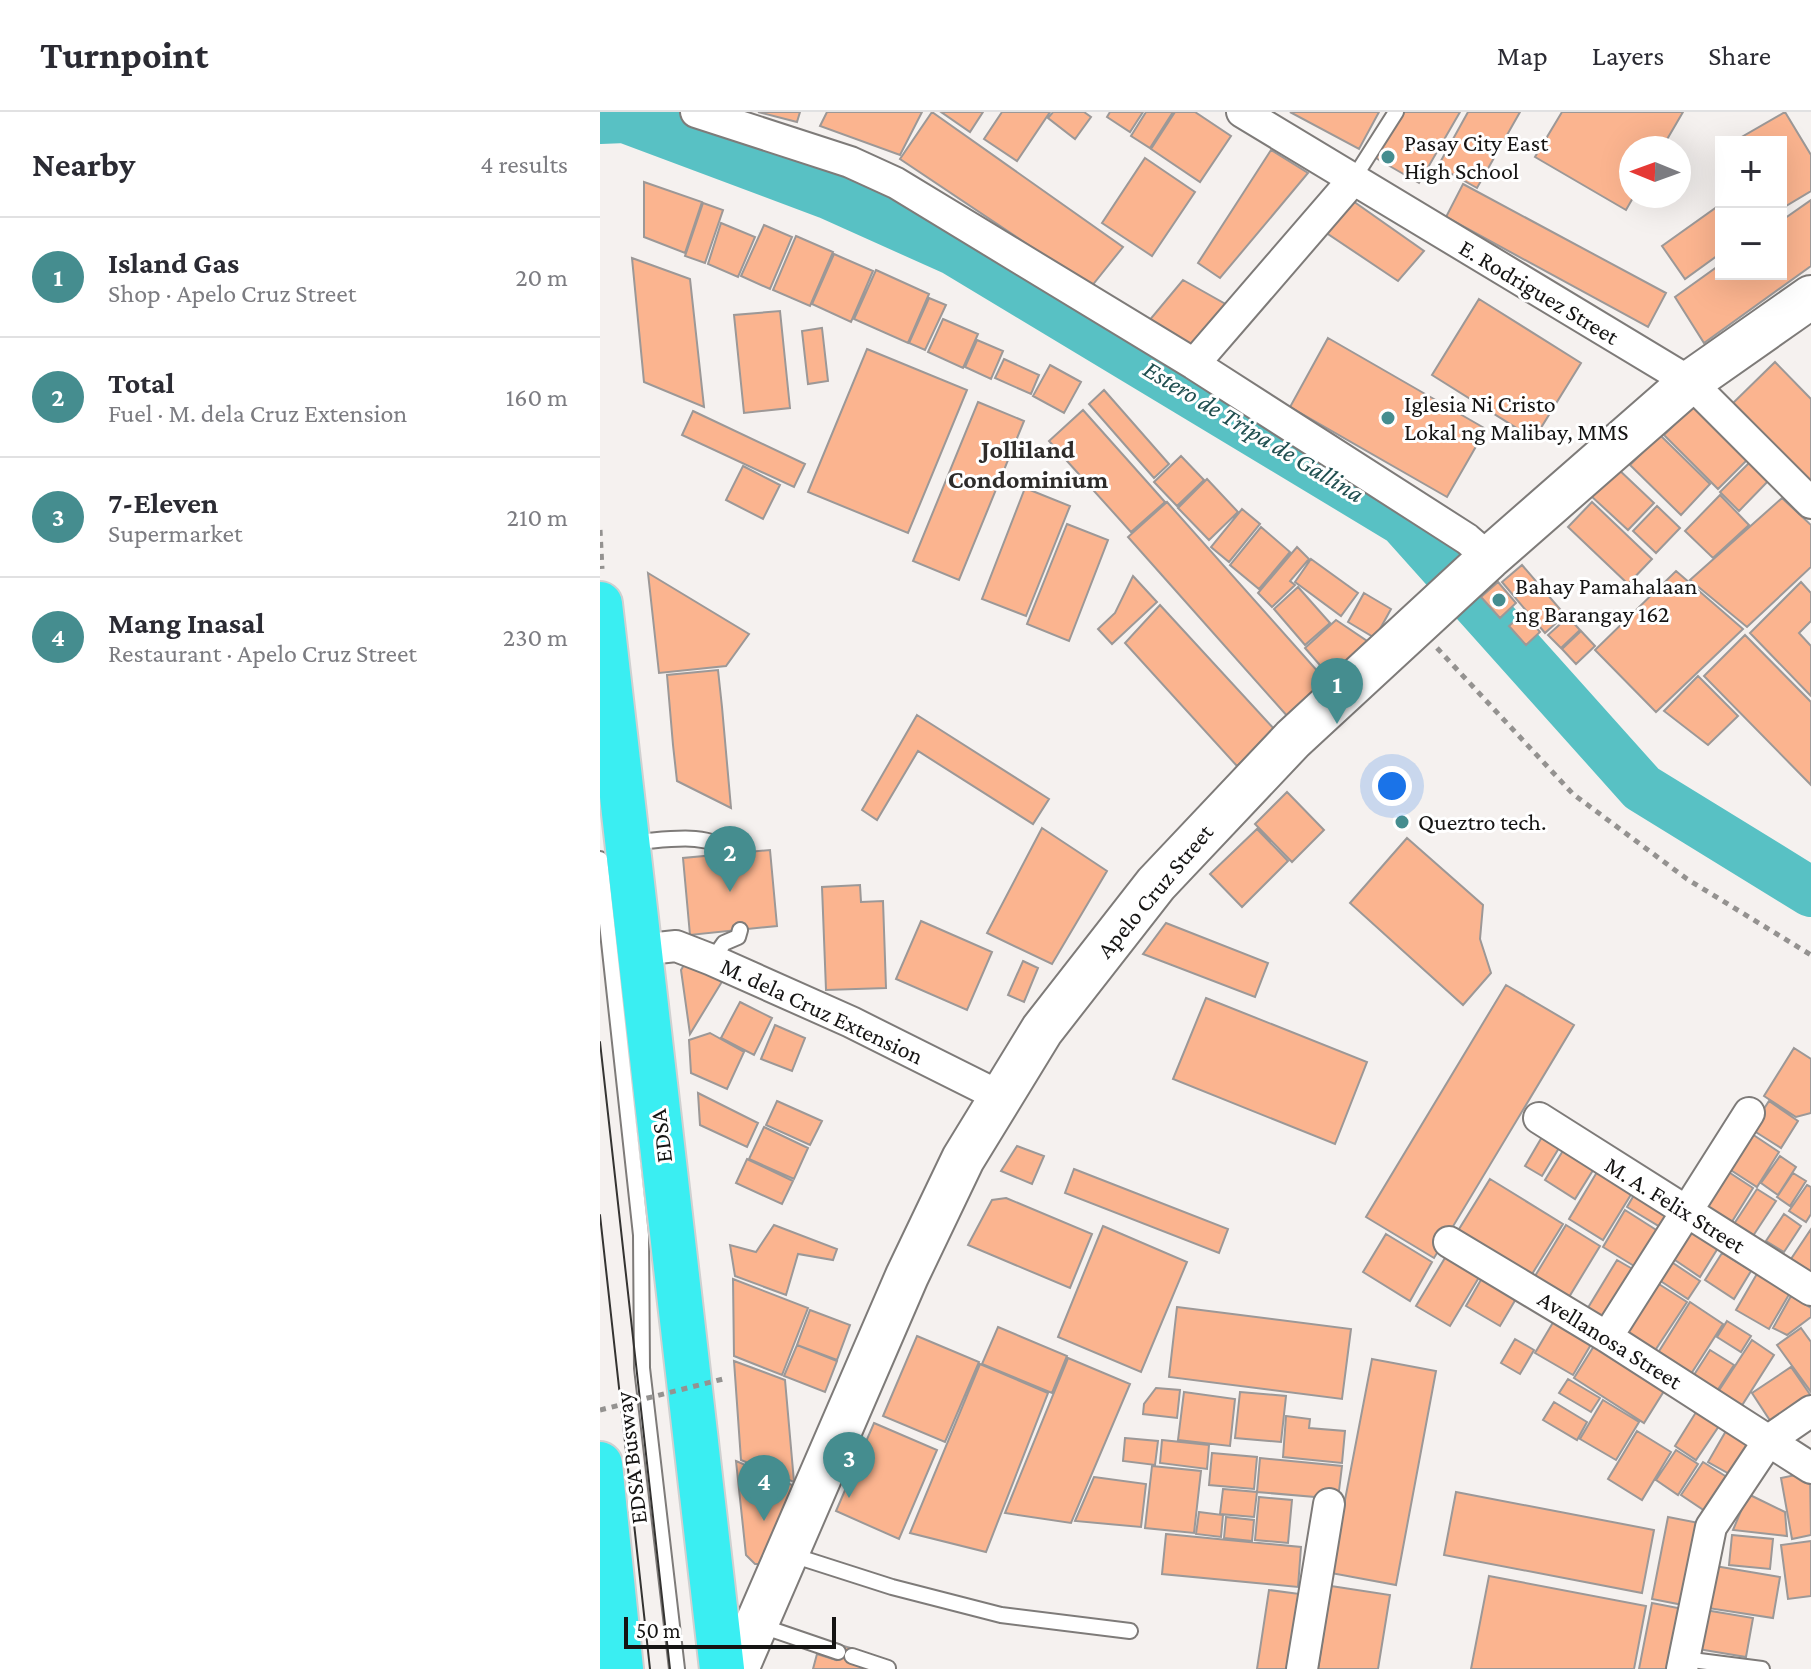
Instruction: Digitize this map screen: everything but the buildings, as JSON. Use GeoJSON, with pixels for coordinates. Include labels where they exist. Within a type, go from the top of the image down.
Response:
{"type":"FeatureCollection","features":[{"type":"Feature","properties":{"kind":"highway","name":"EDSA"},"geometry":{"type":"LineString","coordinates":[[600,604],[613,851],[639,950],[722,1669]]}},
{"type":"Feature","properties":{"kind":"highway"},"geometry":{"type":"LineString","coordinates":[[600,1464],[621,1669]]}},
{"type":"Feature","properties":{"kind":"street"},"geometry":{"type":"LineString","coordinates":[[696,112],[850,162],[896,183],[1194,364],[1467,539],[1480,566]]}},
{"type":"Feature","properties":{"kind":"street","name":"E. Rodriguez Street"},"geometry":{"type":"LineString","coordinates":[[1242,112],[1690,382],[1811,503]]}},
{"type":"Feature","properties":{"kind":"street"},"geometry":{"type":"LineString","coordinates":[[1194,364],[1352,181]]}},
{"type":"Feature","properties":{"kind":"street","name":"Apelo Cruz Street"},"geometry":{"type":"LineString","coordinates":[[737,1669],[907,1276],[963,1159],[1042,1030],[1167,870],[1293,739],[1480,566],[1690,382],[1811,297]]}},
{"type":"Feature","properties":{"kind":"street","name":"M. dela Cruz Extension"},"geometry":{"type":"LineString","coordinates":[[639,950],[676,946],[712,960],[851,1022],[1001,1097]]}},
{"type":"Feature","properties":{"kind":"street"},"geometry":{"type":"LineString","coordinates":[[1607,1337],[1749,1113]]}},
{"type":"Feature","properties":{"kind":"street","name":"M. A. Felix Street"},"geometry":{"type":"LineString","coordinates":[[1539,1118],[1811,1290]]}},
{"type":"Feature","properties":{"kind":"street","name":"Avellanosa Street"},"geometry":{"type":"LineString","coordinates":[[1449,1242],[1607,1337],[1811,1468]]}},
{"type":"Feature","properties":{"kind":"street"},"geometry":{"type":"LineString","coordinates":[[1683,1664],[1711,1527],[1769,1440],[1811,1411]]}},
{"type":"Feature","properties":{"kind":"street"},"geometry":{"type":"LineString","coordinates":[[1302,1669],[1329,1504]]}},
{"type":"Feature","properties":{"kind":"lane"},"geometry":{"type":"LineString","coordinates":[[1352,181],[1396,112]]}},
{"type":"Feature","properties":{"kind":"lane"},"geometry":{"type":"LineString","coordinates":[[613,851],[707,840],[720,842],[730,853]]}},
{"type":"Feature","properties":{"kind":"lane","name":"EDSA Busway"},"geometry":{"type":"LineString","coordinates":[[613,851],[641,1235],[642,1368],[677,1669]]}},
{"type":"Feature","properties":{"kind":"lane"},"geometry":{"type":"LineString","coordinates":[[712,960],[724,943],[738,937],[740,930]]}},
{"type":"Feature","properties":{"kind":"lane"},"geometry":{"type":"LineString","coordinates":[[787,1553],[892,1587],[1001,1615],[1130,1631]]}},
{"type":"Feature","properties":{"kind":"lane"},"geometry":{"type":"LineString","coordinates":[[757,1624],[888,1668]]}},
{"type":"Feature","properties":{"kind":"lane"},"geometry":{"type":"LineString","coordinates":[[1683,1664],[1762,1669]]}},
{"type":"Feature","properties":{"kind":"path"},"geometry":{"type":"LineString","coordinates":[[1419,622],[1573,794],[1687,879],[1811,955]]}},
{"type":"Feature","properties":{"kind":"path"},"geometry":{"type":"LineString","coordinates":[[600,1410],[727,1378]]}},
{"type":"Feature","properties":{"kind":"waterway","name":"Estero de Tripa de Gallina"},"geometry":{"type":"LineString","coordinates":[[600,119],[625,118],[828,194],[955,251],[1403,521],[1642,788],[1811,892]]}},
{"type":"Feature","properties":{"kind":"tram line"},"geometry":{"type":"LineString","coordinates":[[600,1042],[670,1669]]}},
{"type":"Feature","properties":{"kind":"tram line"},"geometry":{"type":"LineString","coordinates":[[600,1215],[650,1669]]}},
{"type":"Feature","properties":{"kind":"place","name":"Pasay City East High School"},"geometry":{"type":"Point","coordinates":[1388,157]}},
{"type":"Feature","properties":{"kind":"place","name":"Iglesia Ni Cristo Lokal ng Malibay, MMS"},"geometry":{"type":"Point","coordinates":[1388,418]}},
{"type":"Feature","properties":{"kind":"place","name":"Bahay Pamahalaan ng Barangay 162"},"geometry":{"type":"Point","coordinates":[1499,600]}},
{"type":"Feature","properties":{"kind":"place","name":"Island Gas"},"geometry":{"type":"Point","coordinates":[1337,724]}},
{"type":"Feature","properties":{"kind":"place","name":"Queztro tech."},"geometry":{"type":"Point","coordinates":[1402,822]}},
{"type":"Feature","properties":{"kind":"place","name":"Total"},"geometry":{"type":"Point","coordinates":[730,892]}},
{"type":"Feature","properties":{"kind":"place","name":"7-Eleven"},"geometry":{"type":"Point","coordinates":[849,1498]}},
{"type":"Feature","properties":{"kind":"place","name":"Mang Inasal"},"geometry":{"type":"Point","coordinates":[764,1521]}},
{"type":"Feature","properties":{"kind":"district","name":"Jolliland Condominium"},"geometry":{"type":"Point","coordinates":[1028,464]}}]}
